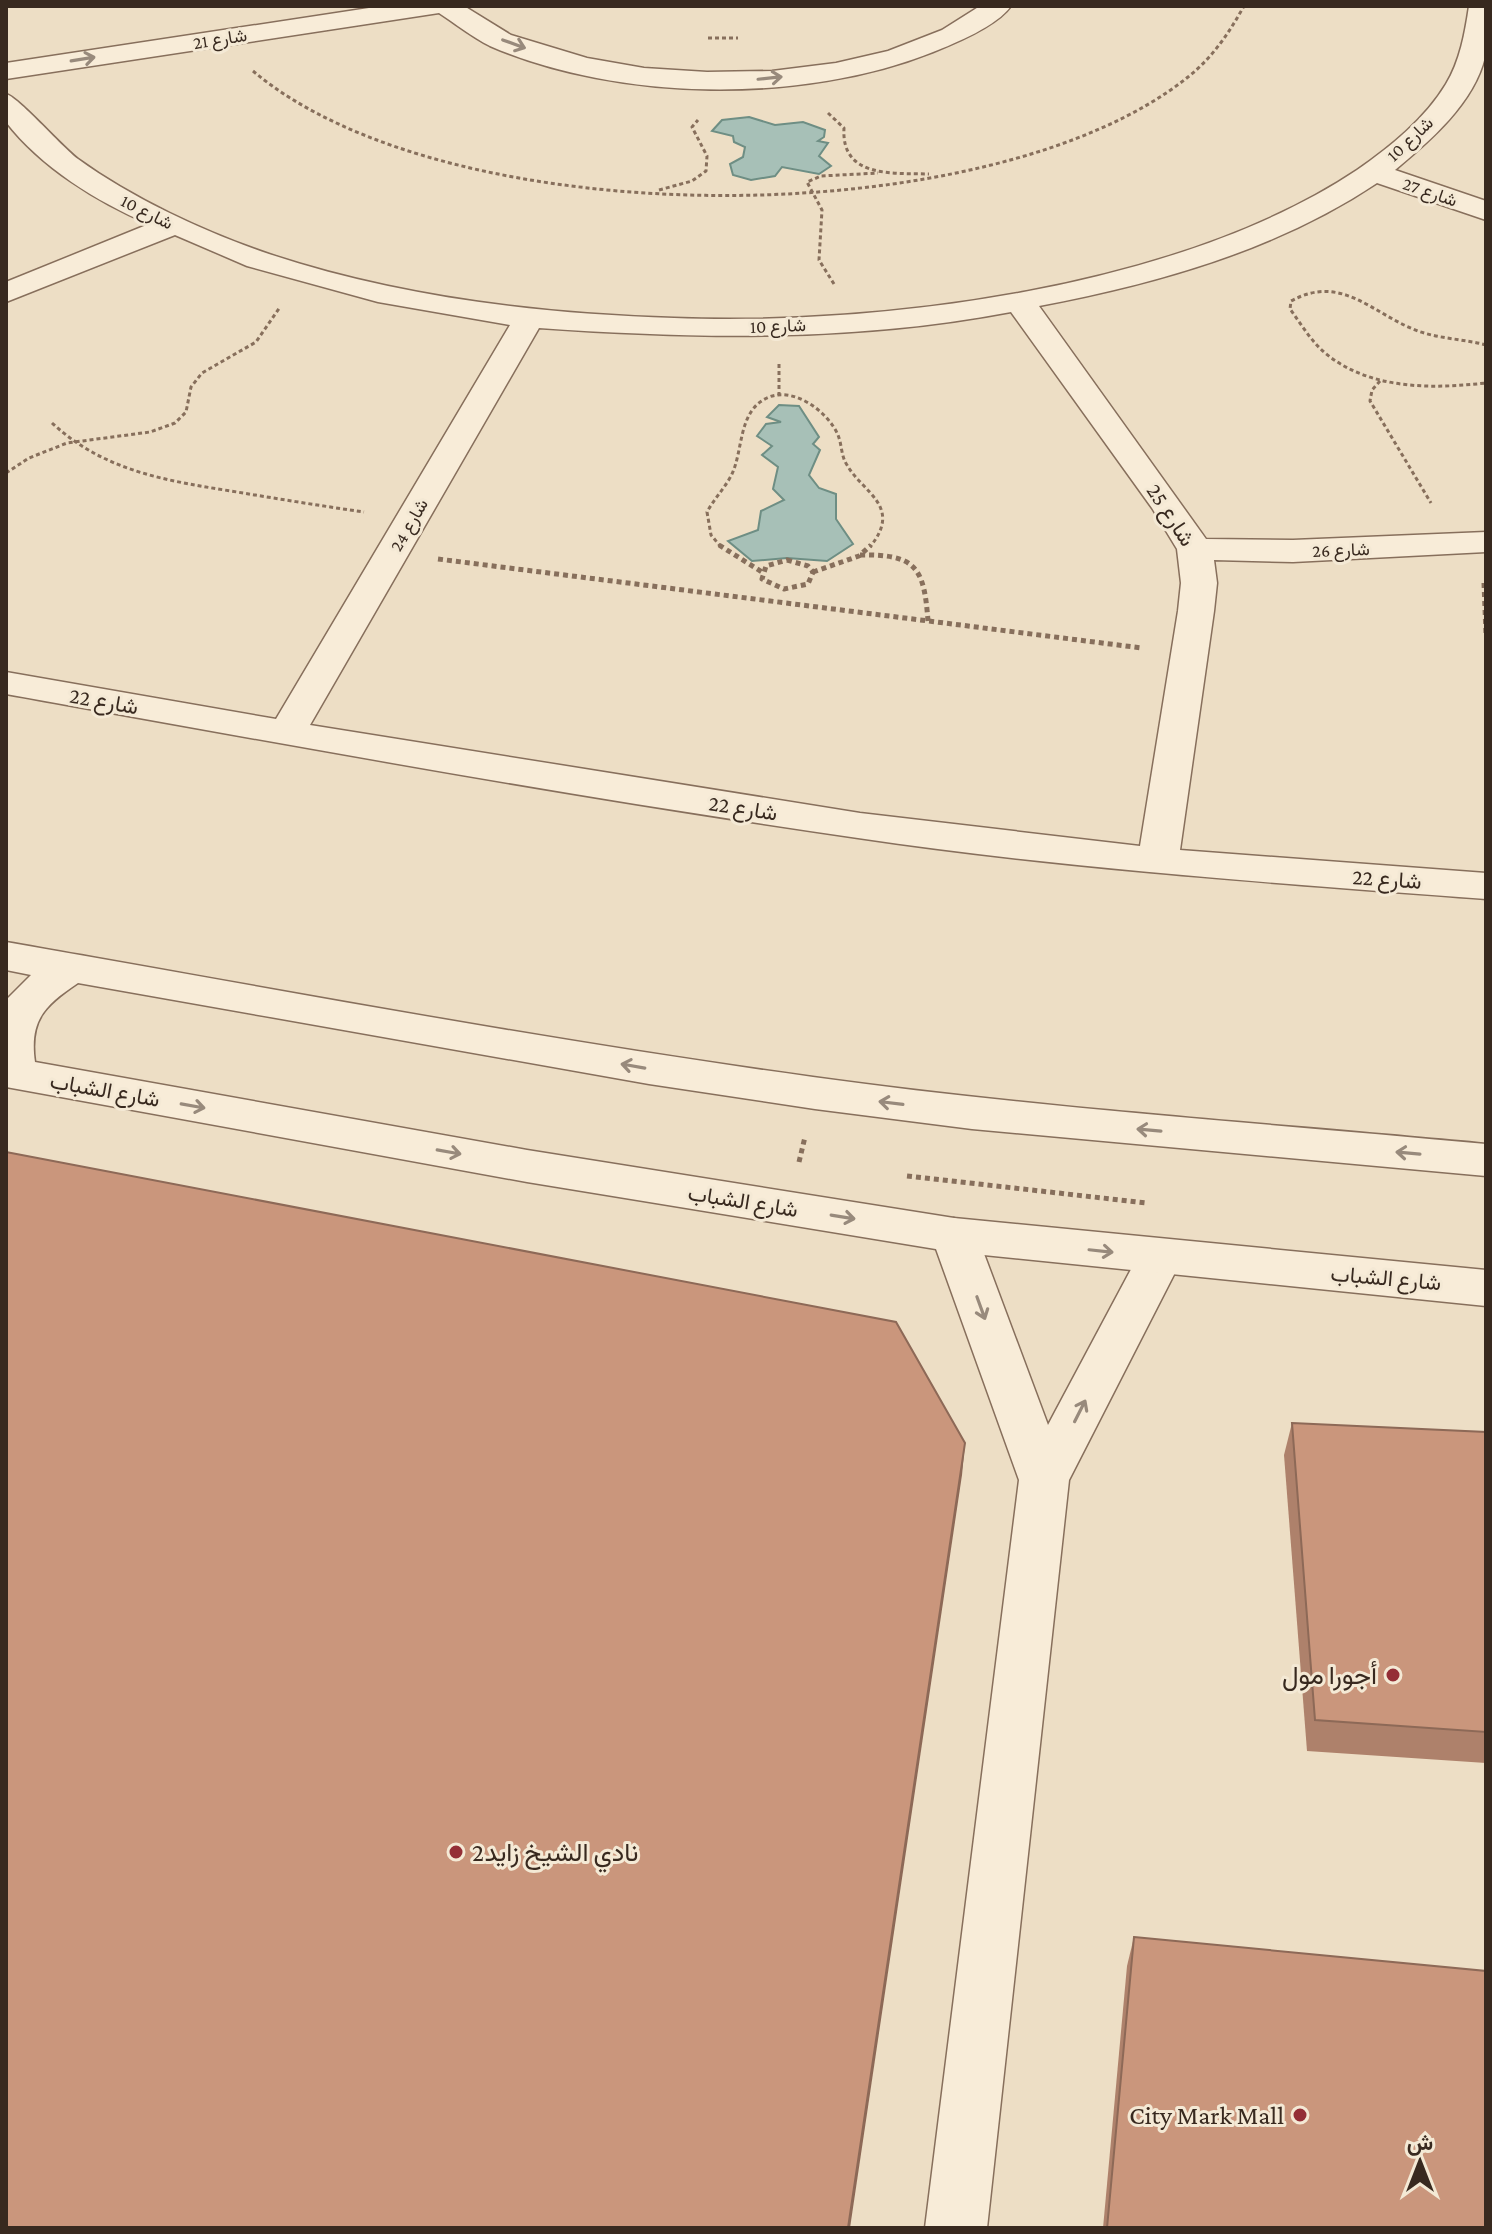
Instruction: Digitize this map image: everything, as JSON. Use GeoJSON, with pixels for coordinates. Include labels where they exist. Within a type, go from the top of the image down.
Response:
{"type":"FeatureCollection","features":[{"type":"Feature","properties":{"kind":"street","name":"شارع 21"},"geometry":{"type":"LineString","coordinates":[[6,47],[285,6]]}},
{"type":"Feature","properties":{"kind":"street","name":"شارع 21"},"geometry":{"type":"LineString","coordinates":[[6,71],[434,6]]}},
{"type":"Feature","properties":{"kind":"street"},"geometry":{"type":"LineString","coordinates":[[447,6],[493,37],[564,62],[651,77],[746,80],[839,71],[914,53],[973,27],[998,6]]}},
{"type":"Feature","properties":{"kind":"street","name":"شارع 10"},"geometry":{"type":"LineString","coordinates":[[6,102],[49,150],[103,189],[172,226],[247,256],[333,282],[462,308],[653,327],[778,327],[870,322],[1020,302],[1108,284],[1188,261],[1272,228],[1321,204],[1374,172],[1422,132],[1456,90],[1476,48],[1482,6]]}},
{"type":"Feature","properties":{"kind":"street","name":"شارع 27"},"geometry":{"type":"LineString","coordinates":[[1374,172],[1486,211]]}},
{"type":"Feature","properties":{"kind":"street"},"geometry":{"type":"LineString","coordinates":[[6,293],[172,226]]}},
{"type":"Feature","properties":{"kind":"street","name":"شارع 25"},"geometry":{"type":"LineString","coordinates":[[1020,302],[1168,506],[1195,549],[1199,583],[1191,654],[1158,861]]}},
{"type":"Feature","properties":{"kind":"street","name":"شارع 24"},"geometry":{"type":"LineString","coordinates":[[287,733],[530,317]]}},
{"type":"Feature","properties":{"kind":"street","name":"شارع 26"},"geometry":{"type":"LineString","coordinates":[[1195,549],[1293,551],[1475,542]]}},
{"type":"Feature","properties":{"kind":"street","name":"شارع 22"},"geometry":{"type":"LineString","coordinates":[[6,683],[287,733],[860,826],[1158,861],[1486,886]]}},
{"type":"Feature","properties":{"kind":"street"},"geometry":{"type":"LineString","coordinates":[[6,956],[649,1069],[815,1093],[987,1115],[1486,1160]]}},
{"type":"Feature","properties":{"kind":"street"},"geometry":{"type":"LineString","coordinates":[[10,1073],[9,1043],[15,1019],[29,999],[70,968]]}},
{"type":"Feature","properties":{"kind":"street","name":"شارع الشباب"},"geometry":{"type":"LineString","coordinates":[[10,1073],[527,1166],[954,1235],[1486,1288]]}},
{"type":"Feature","properties":{"kind":"street"},"geometry":{"type":"LineString","coordinates":[[954,1235],[1044,1480]]}},
{"type":"Feature","properties":{"kind":"street"},"geometry":{"type":"LineString","coordinates":[[956,2228],[1044,1480],[1160,1257]]}},
{"type":"Feature","properties":{"kind":"path"},"geometry":{"type":"LineString","coordinates":[[222,38],[238,57],[281,93],[309,110],[377,140],[444,161],[504,174],[651,193],[811,191],[942,174],[1037,151],[1116,120],[1149,103],[1202,65],[1221,45],[1244,6]]}},
{"type":"Feature","properties":{"kind":"path"},"geometry":{"type":"LineString","coordinates":[[817,109],[839,120],[844,128],[842,148],[849,159],[862,167],[885,172]]}},
{"type":"Feature","properties":{"kind":"path"},"geometry":{"type":"LineString","coordinates":[[651,193],[688,183],[701,177],[708,168],[709,159],[694,138],[692,127],[704,115]]}},
{"type":"Feature","properties":{"kind":"path"},"geometry":{"type":"LineString","coordinates":[[870,322],[821,266],[816,252],[824,214],[807,182],[817,176],[885,172],[942,174]]}},
{"type":"Feature","properties":{"kind":"path"},"geometry":{"type":"LineString","coordinates":[[6,473],[41,451],[69,441],[146,433],[180,421],[190,404],[191,385],[203,369],[223,356],[243,351],[258,341],[283,302],[333,282]]}},
{"type":"Feature","properties":{"kind":"path"},"geometry":{"type":"LineString","coordinates":[[1486,345],[1416,331],[1347,294],[1314,290],[1300,294],[1291,301],[1290,309],[1328,357],[1351,371],[1380,381],[1447,386],[1486,383]]}},
{"type":"Feature","properties":{"kind":"path"},"geometry":{"type":"LineString","coordinates":[[1380,381],[1372,390],[1370,401],[1475,542],[1486,634]]}},
{"type":"Feature","properties":{"kind":"path"},"geometry":{"type":"LineString","coordinates":[[762,572],[722,550],[710,536],[706,522],[709,507],[731,477],[753,410],[766,398],[779,395],[801,399],[825,416],[837,434],[845,463],[873,492],[881,508],[883,525],[875,541],[859,555],[813,572],[808,584],[789,590],[768,585],[762,579],[766,566],[787,560],[808,566],[813,572]]}},
{"type":"Feature","properties":{"kind":"path"},"geometry":{"type":"LineString","coordinates":[[52,423],[69,441],[120,468],[167,482],[412,520]]}},
{"type":"Feature","properties":{"kind":"path"},"geometry":{"type":"LineString","coordinates":[[393,553],[1191,654]]}},
{"type":"Feature","properties":{"kind":"path"},"geometry":{"type":"LineString","coordinates":[[859,555],[894,556],[920,570],[926,579],[928,621]]}},
{"type":"Feature","properties":{"kind":"path"},"geometry":{"type":"LineString","coordinates":[[788,603],[789,590]]}},
{"type":"Feature","properties":{"kind":"path"},"geometry":{"type":"LineString","coordinates":[[787,1208],[815,1093]]}},
{"type":"Feature","properties":{"kind":"water"},"geometry":{"type":"Polygon","coordinates":[[[749,117],[775,125],[803,122],[825,130],[824,137],[818,141],[828,143],[819,156],[831,166],[819,174],[782,167],[775,176],[751,180],[733,175],[730,164],[743,157],[745,147],[734,142],[733,136],[712,131],[722,120],[749,117]]]}},
{"type":"Feature","properties":{"kind":"water"},"geometry":{"type":"Polygon","coordinates":[[[779,405],[799,406],[819,437],[813,444],[820,450],[809,475],[819,488],[836,494],[836,519],[853,544],[827,561],[787,558],[752,561],[728,541],[758,530],[761,511],[784,500],[773,489],[778,467],[762,455],[772,446],[757,436],[766,424],[781,422],[767,417],[779,405]]]}},
{"type":"Feature","properties":{"kind":"building","name":"نادي الشيخ زايد2"},"geometry":{"type":"Polygon","coordinates":[[[6,1152],[896,1322],[965,1443],[848,2228],[6,2228],[6,1152]]]}},
{"type":"Feature","properties":{"kind":"building","name":"أجورا مول"},"geometry":{"type":"Polygon","coordinates":[[[1292,1423],[1486,1432],[1486,1732],[1315,1720],[1292,1423]]]}},
{"type":"Feature","properties":{"kind":"building","name":"City Mark Mall"},"geometry":{"type":"Polygon","coordinates":[[[1134,1937],[1486,1971],[1486,2228],[1107,2228],[1134,1937]]]}},
{"type":"Feature","properties":{"kind":"place","name":"أجورا مول"},"geometry":{"type":"Point","coordinates":[1393,1675]}},
{"type":"Feature","properties":{"kind":"place","name":"نادي الشيخ زايد2"},"geometry":{"type":"Point","coordinates":[456,1852]}},
{"type":"Feature","properties":{"kind":"place","name":"City Mark Mall"},"geometry":{"type":"Point","coordinates":[1300,2115]}}]}
